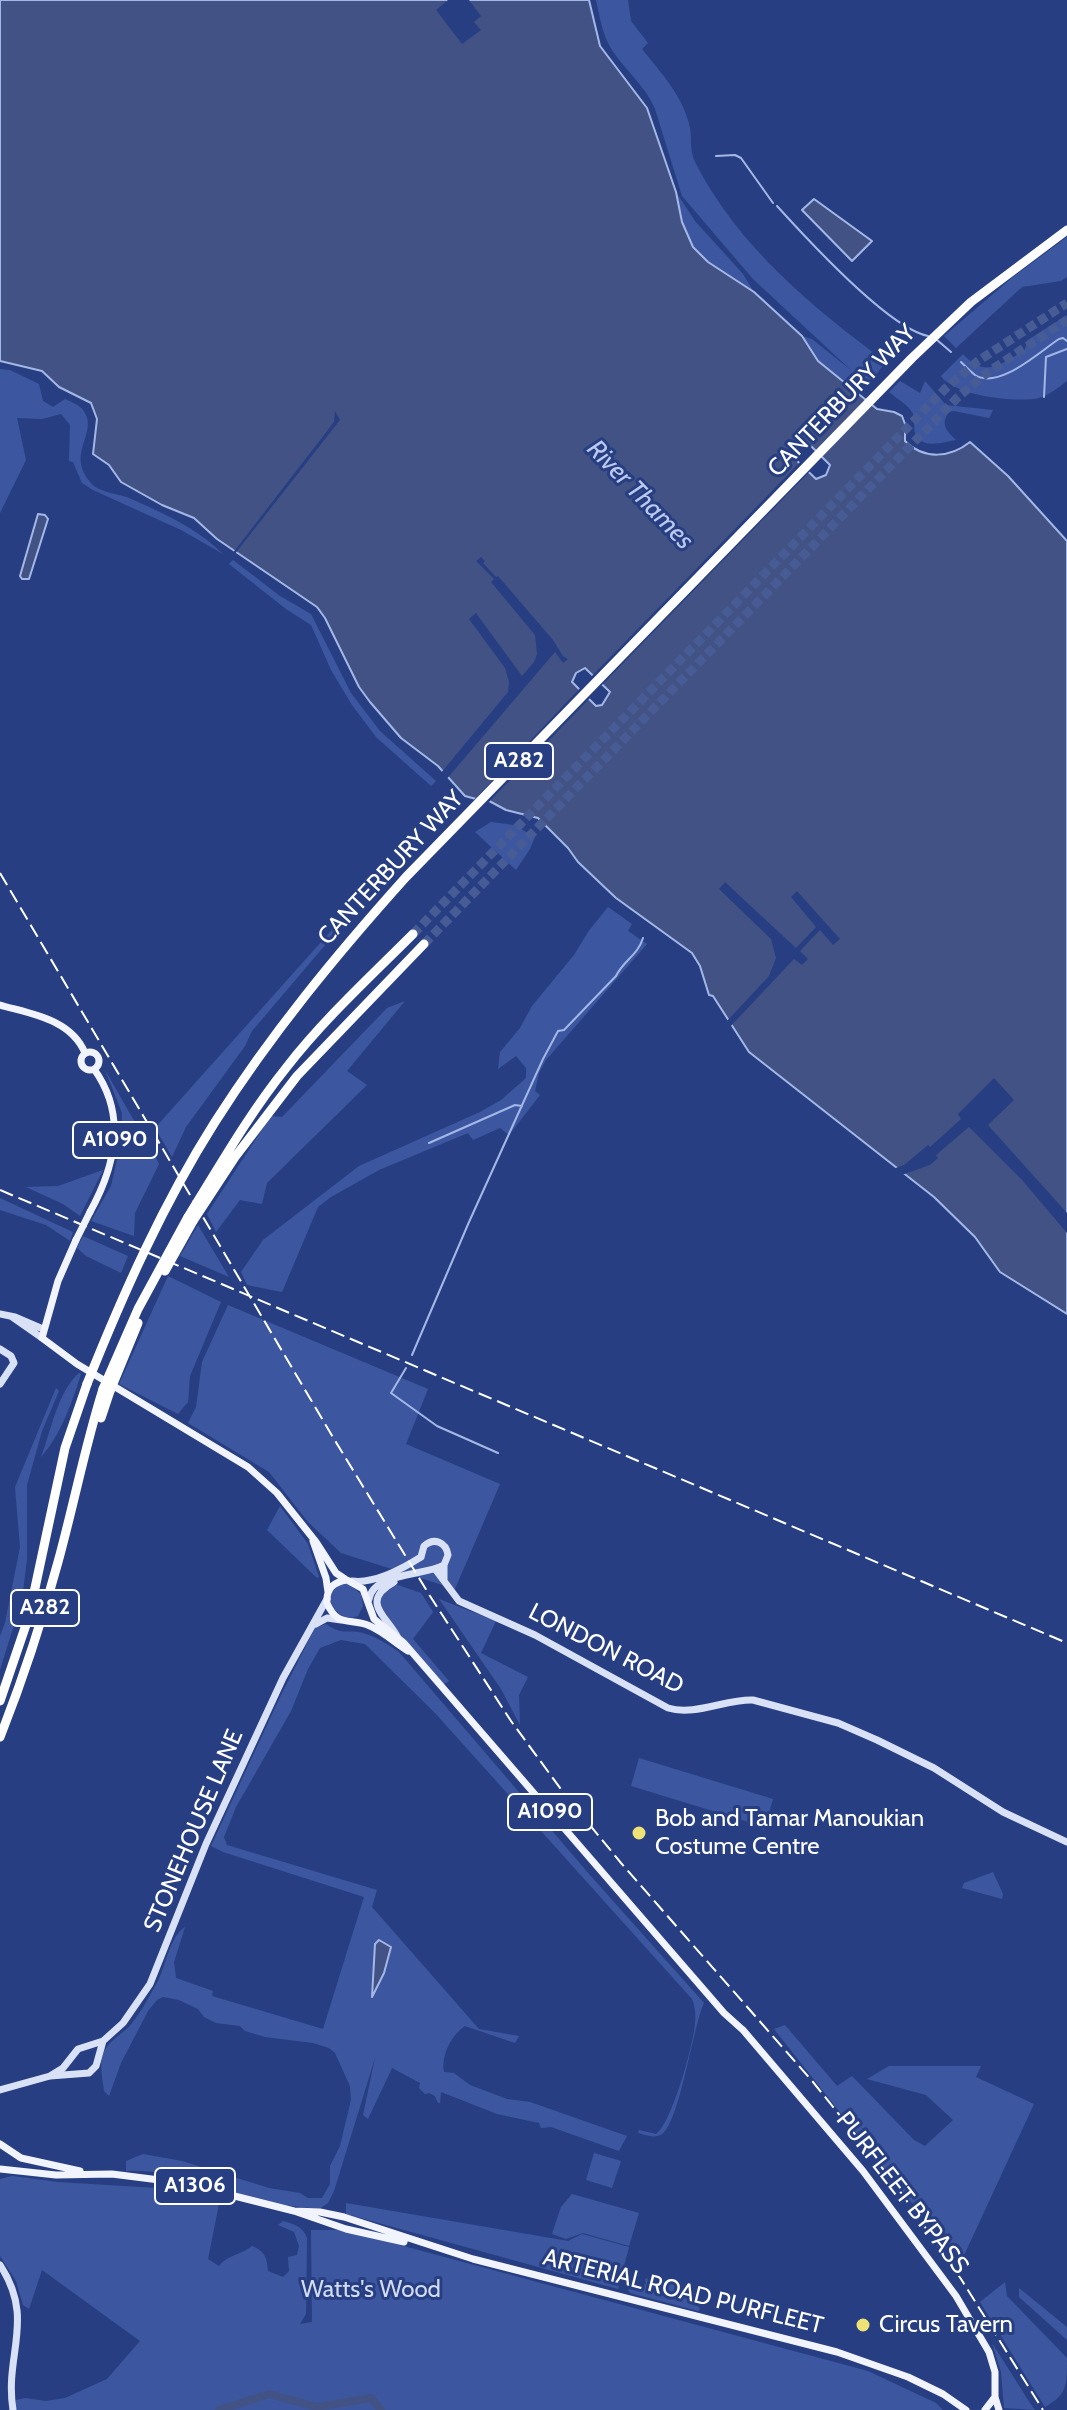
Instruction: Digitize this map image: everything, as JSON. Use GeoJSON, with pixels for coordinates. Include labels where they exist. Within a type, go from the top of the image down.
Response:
{"type":"FeatureCollection","features":[{"type":"Feature","properties":{"kind":"highway","name":"CANTERBURY WAY"},"geometry":{"type":"LineString","coordinates":[[0,1701],[32,1606],[65,1448],[87,1384],[136,1268],[195,1156],[275,1033],[347,942],[406,877],[912,358],[971,302],[1067,230]]}},
{"type":"Feature","properties":{"kind":"highway","name":"A282"},"geometry":{"type":"LineString","coordinates":[[0,1737],[33,1652],[106,1390],[155,1289],[257,1107],[316,1032],[413,934]]}},
{"type":"Feature","properties":{"kind":"highway","name":"A282"},"geometry":{"type":"LineString","coordinates":[[204,1198],[297,1076],[424,944]]}},
{"type":"Feature","properties":{"kind":"main road","name":"A1090"},"geometry":{"type":"LineString","coordinates":[[0,1005],[57,1023],[76,1037],[85,1053]]}},
{"type":"Feature","properties":{"kind":"main road","name":"A1090"},"geometry":{"type":"LineString","coordinates":[[94,1052],[98,1057],[98,1065],[94,1069],[87,1069],[81,1064],[85,1053],[94,1052]]}},
{"type":"Feature","properties":{"kind":"main road","name":"A1090"},"geometry":{"type":"LineString","coordinates":[[94,1069],[110,1095],[116,1135],[111,1166],[58,1281],[43,1334],[77,1364],[248,1467],[283,1500],[338,1575],[363,1589],[369,1601]]}},
{"type":"Feature","properties":{"kind":"main road","name":"A1090"},"geometry":{"type":"LineString","coordinates":[[313,1540],[326,1578],[330,1610],[342,1621],[353,1623]]}},
{"type":"Feature","properties":{"kind":"main road"},"geometry":{"type":"LineString","coordinates":[[328,1595],[336,1583],[349,1581]]}},
{"type":"Feature","properties":{"kind":"main road"},"geometry":{"type":"LineString","coordinates":[[353,1623],[365,1617],[369,1601]]}},
{"type":"Feature","properties":{"kind":"main road","name":"PURFLEET BYPASS"},"geometry":{"type":"LineString","coordinates":[[369,1601],[374,1619],[398,1638],[737,2027],[744,2031],[862,2170],[956,2296],[989,2352],[995,2372],[995,2397],[999,2410]]}},
{"type":"Feature","properties":{"kind":"main road","name":"PURFLEET BYPASS"},"geometry":{"type":"LineString","coordinates":[[353,1623],[372,1627],[408,1651]]}},
{"type":"Feature","properties":{"kind":"main road","name":"ARTERIAL ROAD PURFLEET"},"geometry":{"type":"LineString","coordinates":[[0,2144],[21,2158],[93,2173],[183,2183],[294,2211],[349,2230],[426,2245],[837,2352],[888,2368],[966,2410]]}},
{"type":"Feature","properties":{"kind":"main road","name":"ARTERIAL ROAD PURFLEET"},"geometry":{"type":"LineString","coordinates":[[0,2169],[56,2175],[93,2173]]}},
{"type":"Feature","properties":{"kind":"main road","name":"ARTERIAL ROAD PURFLEET"},"geometry":{"type":"LineString","coordinates":[[927,2387],[957,2410]]}},
{"type":"Feature","properties":{"kind":"main road"},"geometry":{"type":"LineString","coordinates":[[985,2410],[995,2397]]}},
{"type":"Feature","properties":{"kind":"street"},"geometry":{"type":"LineString","coordinates":[[0,1314],[15,1317],[43,1334]]}},
{"type":"Feature","properties":{"kind":"street"},"geometry":{"type":"LineString","coordinates":[[0,1349],[11,1356],[14,1363],[0,1384]]}},
{"type":"Feature","properties":{"kind":"street"},"geometry":{"type":"LineString","coordinates":[[434,1569],[424,1563],[422,1550],[427,1543],[440,1542],[448,1552],[444,1580]]}},
{"type":"Feature","properties":{"kind":"street"},"geometry":{"type":"LineString","coordinates":[[349,1581],[368,1581],[405,1567],[421,1557]]}},
{"type":"Feature","properties":{"kind":"street"},"geometry":{"type":"LineString","coordinates":[[369,1601],[370,1591],[377,1585],[444,1565]]}},
{"type":"Feature","properties":{"kind":"street","name":"LONDON ROAD"},"geometry":{"type":"LineString","coordinates":[[434,1569],[459,1601],[535,1635],[668,1708],[683,1711],[739,1699],[753,1700],[838,1723],[917,1760],[994,1807],[1067,1842]]}},
{"type":"Feature","properties":{"kind":"street"},"geometry":{"type":"LineString","coordinates":[[398,1638],[379,1613],[377,1603],[384,1587],[403,1577]]}},
{"type":"Feature","properties":{"kind":"street","name":"STONEHOUSE LANE"},"geometry":{"type":"LineString","coordinates":[[50,2076],[63,2068],[78,2049],[103,2041],[123,2023],[150,1984],[206,1844],[283,1678],[328,1595]]}},
{"type":"Feature","properties":{"kind":"street"},"geometry":{"type":"LineString","coordinates":[[311,1628],[327,1618],[342,1621]]}},
{"type":"Feature","properties":{"kind":"street","name":"STONEHOUSE LANE"},"geometry":{"type":"LineString","coordinates":[[97,2058],[103,2041]]}},
{"type":"Feature","properties":{"kind":"street"},"geometry":{"type":"LineString","coordinates":[[71,2058],[72,2065],[79,2073],[92,2071],[97,2058],[93,2051],[86,2048]]}},
{"type":"Feature","properties":{"kind":"street","name":"STONEHOUSE LANE"},"geometry":{"type":"LineString","coordinates":[[2,2091],[50,2076],[79,2073]]}},
{"type":"Feature","properties":{"kind":"street"},"geometry":{"type":"LineString","coordinates":[[0,2265],[13,2290],[19,2316],[11,2379],[13,2410]]}},
{"type":"Feature","properties":{"kind":"green space"},"geometry":{"type":"Polygon","coordinates":[[[582,0],[600,46],[647,108],[676,192],[695,221],[743,274],[754,292],[802,336],[812,339],[852,371],[753,279],[682,196],[655,109],[610,47],[596,0],[628,0],[631,21],[648,43],[642,49],[683,106],[696,164],[733,222],[779,274],[831,320],[886,362],[860,394],[866,400],[837,429],[677,259],[582,0]]]}},
{"type":"Feature","properties":{"kind":"green space"},"geometry":{"type":"Polygon","coordinates":[[[1067,237],[1067,277],[1061,281],[1022,287],[956,348],[944,336],[1013,277],[1067,237]]]}},
{"type":"Feature","properties":{"kind":"green space"},"geometry":{"type":"Polygon","coordinates":[[[1067,315],[1067,381],[1046,395],[1029,399],[1002,399],[959,389],[941,376],[963,354],[979,366],[1000,364],[1024,351],[1028,340],[1067,315]]]}},
{"type":"Feature","properties":{"kind":"green space"},"geometry":{"type":"Polygon","coordinates":[[[0,369],[10,370],[39,384],[43,401],[53,407],[65,399],[84,411],[88,421],[81,462],[83,472],[94,486],[129,498],[179,522],[223,554],[181,530],[82,483],[73,462],[69,461],[70,425],[61,414],[42,419],[17,418],[26,460],[0,513],[0,369]]]}},
{"type":"Feature","properties":{"kind":"green space"},"geometry":{"type":"Polygon","coordinates":[[[900,381],[920,393],[925,381],[946,405],[993,410],[989,418],[948,412],[946,428],[956,440],[922,442],[915,433],[911,411],[889,392],[900,381]]]}},
{"type":"Feature","properties":{"kind":"green space"},"geometry":{"type":"Polygon","coordinates":[[[233,560],[280,596],[311,614],[351,693],[380,731],[436,781],[431,786],[376,737],[352,705],[331,670],[311,625],[229,564],[233,560]]]}},
{"type":"Feature","properties":{"kind":"green space"},"geometry":{"type":"Polygon","coordinates":[[[491,822],[514,825],[535,837],[516,870],[475,832],[491,822]]]}},
{"type":"Feature","properties":{"kind":"green space"},"geometry":{"type":"Polygon","coordinates":[[[608,907],[632,924],[628,931],[647,944],[546,1060],[535,1091],[540,1095],[509,1135],[500,1128],[473,1140],[468,1133],[379,1170],[331,1197],[318,1207],[282,1292],[247,1285],[241,1272],[263,1240],[359,1166],[480,1112],[501,1100],[526,1078],[526,1068],[516,1056],[498,1069],[500,1052],[608,907]]]}},
{"type":"Feature","properties":{"kind":"green space"},"geometry":{"type":"Polygon","coordinates":[[[347,913],[349,917],[252,1031],[245,1046],[186,1127],[172,1157],[155,1128],[347,913]]]}},
{"type":"Feature","properties":{"kind":"green space"},"geometry":{"type":"Polygon","coordinates":[[[405,1001],[347,1071],[367,1085],[267,1183],[262,1204],[240,1200],[216,1232],[207,1214],[271,1116],[282,1117],[387,1008],[405,1001]]]}},
{"type":"Feature","properties":{"kind":"green space"},"geometry":{"type":"Polygon","coordinates":[[[105,1070],[140,1131],[121,1152],[122,1113],[105,1070]]]}},
{"type":"Feature","properties":{"kind":"green space"},"geometry":{"type":"Polygon","coordinates":[[[146,1137],[159,1164],[135,1213],[134,1236],[91,1221],[111,1186],[117,1160],[146,1137]]]}},
{"type":"Feature","properties":{"kind":"green space"},"geometry":{"type":"Polygon","coordinates":[[[103,1170],[80,1216],[63,1204],[26,1187],[58,1186],[103,1170]]]}},
{"type":"Feature","properties":{"kind":"green space"},"geometry":{"type":"Polygon","coordinates":[[[0,1198],[73,1232],[70,1241],[46,1225],[0,1210],[0,1198]]]}},
{"type":"Feature","properties":{"kind":"green space"},"geometry":{"type":"Polygon","coordinates":[[[198,1225],[229,1277],[180,1256],[198,1225]]]}},
{"type":"Feature","properties":{"kind":"green space"},"geometry":{"type":"Polygon","coordinates":[[[83,1236],[128,1256],[121,1273],[86,1256],[77,1248],[83,1236]]]}},
{"type":"Feature","properties":{"kind":"green space"},"geometry":{"type":"Polygon","coordinates":[[[168,1276],[221,1302],[190,1376],[188,1402],[178,1414],[119,1384],[168,1276]]]}},
{"type":"Feature","properties":{"kind":"green space"},"geometry":{"type":"Polygon","coordinates":[[[228,1305],[428,1389],[406,1444],[500,1484],[455,1589],[341,1553],[308,1522],[269,1472],[188,1423],[196,1407],[202,1362],[228,1305]]]}},
{"type":"Feature","properties":{"kind":"green space"},"geometry":{"type":"Polygon","coordinates":[[[79,1373],[65,1418],[41,1457],[60,1401],[79,1373]]]}},
{"type":"Feature","properties":{"kind":"green space"},"geometry":{"type":"Polygon","coordinates":[[[56,1388],[59,1391],[42,1431],[27,1485],[27,1559],[22,1599],[0,1670],[0,1636],[20,1547],[15,1487],[56,1388]]]}},
{"type":"Feature","properties":{"kind":"green space"},"geometry":{"type":"Polygon","coordinates":[[[280,1506],[308,1544],[319,1577],[267,1530],[280,1506]]]}},
{"type":"Feature","properties":{"kind":"green space"},"geometry":{"type":"Polygon","coordinates":[[[339,1584],[348,1584],[361,1594],[363,1606],[358,1616],[342,1616],[332,1605],[329,1594],[339,1584]]]}},
{"type":"Feature","properties":{"kind":"green space"},"geometry":{"type":"Polygon","coordinates":[[[398,1585],[421,1593],[433,1612],[413,1639],[449,1681],[443,1685],[398,1633],[378,1603],[389,1586],[398,1585]]]}},
{"type":"Feature","properties":{"kind":"green space"},"geometry":{"type":"Polygon","coordinates":[[[439,1599],[496,1621],[481,1653],[528,1677],[519,1695],[520,1725],[501,1689],[439,1599]]]}},
{"type":"Feature","properties":{"kind":"green space"},"geometry":{"type":"Polygon","coordinates":[[[326,1624],[341,1631],[368,1635],[399,1652],[704,2003],[675,2111],[662,2134],[653,2136],[638,2133],[639,2130],[656,2134],[675,2100],[694,2033],[692,1999],[435,1713],[365,1644],[341,1640],[320,1648],[308,1669],[291,1711],[236,1807],[224,1837],[227,1845],[377,1890],[372,1907],[479,2029],[519,2036],[515,2043],[465,2026],[448,2046],[444,2072],[454,2073],[470,2085],[507,2099],[530,2102],[627,2136],[619,2151],[551,2127],[541,2128],[539,2123],[497,2114],[441,2092],[438,2103],[435,2096],[425,2094],[419,2088],[420,2083],[392,2068],[368,2119],[363,2115],[375,2058],[334,2191],[328,2203],[319,2209],[270,2202],[163,2173],[126,2171],[126,2161],[143,2154],[182,2161],[269,2188],[300,2193],[308,2198],[322,2198],[330,2184],[330,2166],[340,2146],[351,2100],[350,2086],[335,2053],[329,2048],[265,2037],[245,2031],[240,2026],[216,2023],[204,2017],[198,2009],[163,1997],[148,2011],[121,2063],[109,2096],[104,2091],[101,2068],[105,2049],[139,2013],[158,1981],[176,1937],[185,1927],[174,1962],[176,1978],[213,1991],[212,1996],[323,2029],[364,1897],[211,1846],[315,1628],[326,1624]]]}},
{"type":"Feature","properties":{"kind":"green space"},"geometry":{"type":"Polygon","coordinates":[[[639,1758],[773,1799],[764,1830],[752,1823],[631,1786],[639,1758]]]}},
{"type":"Feature","properties":{"kind":"green space"},"geometry":{"type":"Polygon","coordinates":[[[993,1872],[1003,1894],[1002,1899],[962,1888],[964,1883],[993,1872]]]}},
{"type":"Feature","properties":{"kind":"green space"},"geometry":{"type":"Polygon","coordinates":[[[785,2025],[837,2086],[852,2076],[914,2140],[925,2146],[953,2120],[926,2095],[867,2079],[889,2066],[981,2066],[976,2077],[1034,2104],[960,2264],[774,2029],[785,2025]]]}},
{"type":"Feature","properties":{"kind":"green space"},"geometry":{"type":"Polygon","coordinates":[[[594,2153],[621,2161],[612,2188],[586,2180],[594,2153]]]}},
{"type":"Feature","properties":{"kind":"green space","name":"Watts's Wood"},"geometry":{"type":"Polygon","coordinates":[[[12,2176],[157,2188],[219,2204],[208,2259],[219,2266],[252,2246],[264,2256],[268,2271],[283,2277],[289,2271],[288,2257],[297,2255],[299,2246],[294,2232],[278,2225],[283,2221],[297,2226],[307,2238],[306,2314],[300,2324],[312,2322],[311,2230],[344,2230],[868,2371],[936,2403],[943,2410],[15,2410],[16,2400],[65,2398],[107,2379],[140,2341],[42,2270],[29,2309],[23,2305],[16,2281],[0,2256],[0,2179],[12,2176]]]}},
{"type":"Feature","properties":{"kind":"green space"},"geometry":{"type":"Polygon","coordinates":[[[572,2194],[639,2213],[629,2246],[583,2233],[566,2239],[552,2234],[561,2207],[572,2194]]]}},
{"type":"Feature","properties":{"kind":"green space"},"geometry":{"type":"Polygon","coordinates":[[[346,2203],[568,2241],[582,2234],[629,2247],[618,2289],[346,2214],[346,2203]]]}},
{"type":"Feature","properties":{"kind":"green space"},"geometry":{"type":"Polygon","coordinates":[[[659,2276],[679,2282],[676,2287],[688,2296],[691,2292],[700,2309],[698,2311],[628,2290],[634,2284],[636,2288],[646,2284],[645,2279],[659,2276]]]}},
{"type":"Feature","properties":{"kind":"green space"},"geometry":{"type":"Polygon","coordinates":[[[1005,2282],[1007,2296],[1067,2358],[1067,2376],[1062,2393],[1045,2407],[980,2302],[1005,2282]]]}},
{"type":"Feature","properties":{"kind":"green space"},"geometry":{"type":"Polygon","coordinates":[[[1019,2288],[1067,2327],[1067,2340],[1019,2297],[1019,2288]]]}},
{"type":"Feature","properties":{"kind":"green space"},"geometry":{"type":"Polygon","coordinates":[[[992,2343],[1035,2410],[1004,2408],[1001,2372],[992,2343]]]}},
{"type":"Feature","properties":{"kind":"water","name":"River Thames"},"geometry":{"type":"Polygon","coordinates":[[[0,0],[589,0],[600,46],[647,108],[676,192],[682,222],[693,247],[708,262],[754,292],[802,336],[818,361],[877,409],[902,416],[905,441],[912,447],[937,455],[954,451],[970,442],[1008,476],[1067,541],[1067,1314],[1000,1272],[975,1237],[934,1197],[749,1052],[713,996],[709,995],[700,966],[692,953],[616,898],[538,818],[506,810],[480,796],[476,799],[465,796],[438,766],[401,738],[359,687],[317,607],[217,539],[194,518],[162,505],[121,482],[109,465],[93,454],[97,419],[91,403],[59,387],[42,371],[0,361],[0,0]],[[806,441],[796,446],[792,456],[816,479],[826,475],[830,465],[806,441]],[[585,668],[576,673],[572,682],[596,706],[602,705],[610,692],[585,668]]]}},
{"type":"Feature","properties":{"kind":"water"},"geometry":{"type":"Polygon","coordinates":[[[814,199],[872,241],[852,261],[802,210],[814,199]]]}},
{"type":"Feature","properties":{"kind":"water"},"geometry":{"type":"Polygon","coordinates":[[[38,514],[48,519],[29,579],[22,579],[20,576],[38,514]]]}},
{"type":"Feature","properties":{"kind":"water"},"geometry":{"type":"Polygon","coordinates":[[[379,1940],[391,1947],[384,1973],[372,1997],[375,1944],[379,1940]]]}},
{"type":"Feature","properties":{"kind":"pier"},"geometry":{"type":"Polygon","coordinates":[[[448,0],[469,0],[481,16],[474,22],[481,30],[462,44],[436,10],[448,0]]]}},
{"type":"Feature","properties":{"kind":"pier"},"geometry":{"type":"Polygon","coordinates":[[[335,411],[340,420],[232,554],[334,422],[335,411]]]}},
{"type":"Feature","properties":{"kind":"pier"},"geometry":{"type":"Polygon","coordinates":[[[802,460],[812,469],[600,687],[590,678],[802,460]]]}},
{"type":"Feature","properties":{"kind":"pier"},"geometry":{"type":"Polygon","coordinates":[[[481,557],[568,659],[563,663],[555,652],[445,781],[440,774],[508,692],[505,668],[469,619],[476,613],[522,676],[537,654],[535,635],[491,582],[494,579],[476,561],[481,557]]]}},
{"type":"Feature","properties":{"kind":"pier"},"geometry":{"type":"Polygon","coordinates":[[[582,686],[592,696],[486,805],[480,801],[471,803],[582,686]]]}},
{"type":"Feature","properties":{"kind":"pier"},"geometry":{"type":"Polygon","coordinates":[[[725,882],[796,948],[816,927],[791,897],[797,891],[840,939],[833,945],[820,930],[800,951],[808,959],[802,965],[794,959],[729,1028],[725,1023],[769,976],[776,958],[771,939],[719,889],[725,882]]]}},
{"type":"Feature","properties":{"kind":"pier"},"geometry":{"type":"Polygon","coordinates":[[[994,1078],[1014,1100],[988,1125],[1067,1213],[1067,1233],[1022,1180],[969,1127],[936,1155],[938,1158],[930,1165],[899,1176],[890,1170],[904,1165],[928,1145],[930,1147],[961,1119],[958,1114],[994,1078]]]}},
{"type":"Feature","properties":{"kind":"waterway"},"geometry":{"type":"LineString","coordinates":[[716,156],[735,155],[741,158],[773,203]]}},
{"type":"Feature","properties":{"kind":"waterway"},"geometry":{"type":"LineString","coordinates":[[777,206],[870,300],[911,329],[928,336]]}},
{"type":"Feature","properties":{"kind":"waterway"},"geometry":{"type":"LineString","coordinates":[[961,362],[975,375],[995,378],[1018,368],[1059,339],[1067,341]]}},
{"type":"Feature","properties":{"kind":"waterway"},"geometry":{"type":"LineString","coordinates":[[937,340],[951,352]]}},
{"type":"Feature","properties":{"kind":"waterway"},"geometry":{"type":"LineString","coordinates":[[1044,397],[1046,357],[1067,349]]}},
{"type":"Feature","properties":{"kind":"waterway"},"geometry":{"type":"LineString","coordinates":[[412,1355],[469,1222],[558,1031],[564,1030],[616,976],[643,938]]}},
{"type":"Feature","properties":{"kind":"waterway"},"geometry":{"type":"LineString","coordinates":[[429,1143],[515,1105],[522,1106]]}},
{"type":"Feature","properties":{"kind":"waterway"},"geometry":{"type":"LineString","coordinates":[[406,1368],[391,1393],[437,1426],[498,1453]]}},
{"type":"Feature","properties":{"kind":"waterway"},"geometry":{"type":"LineString","coordinates":[[219,2410],[269,2394],[317,2407],[371,2398],[381,2410]]}},
{"type":"Feature","properties":{"kind":"tunnel"},"geometry":{"type":"LineString","coordinates":[[413,934],[946,388],[978,361],[1067,303]]}},
{"type":"Feature","properties":{"kind":"tunnel"},"geometry":{"type":"LineString","coordinates":[[424,944],[958,397],[988,372],[1067,320]]}},
{"type":"Feature","properties":{"kind":"railway"},"geometry":{"type":"LineString","coordinates":[[0,873],[334,1439],[511,1721],[566,1796],[621,1863],[813,2082],[895,2184],[961,2279],[1043,2410]]}},
{"type":"Feature","properties":{"kind":"railway"},"geometry":{"type":"LineString","coordinates":[[0,1190],[1067,1643]]}},
{"type":"Feature","properties":{"kind":"place","name":"Bob and Tamar Manoukian Costume Centre"},"geometry":{"type":"Point","coordinates":[639,1833]}},
{"type":"Feature","properties":{"kind":"place","name":"Circus Tavern"},"geometry":{"type":"Point","coordinates":[863,2325]}}]}
